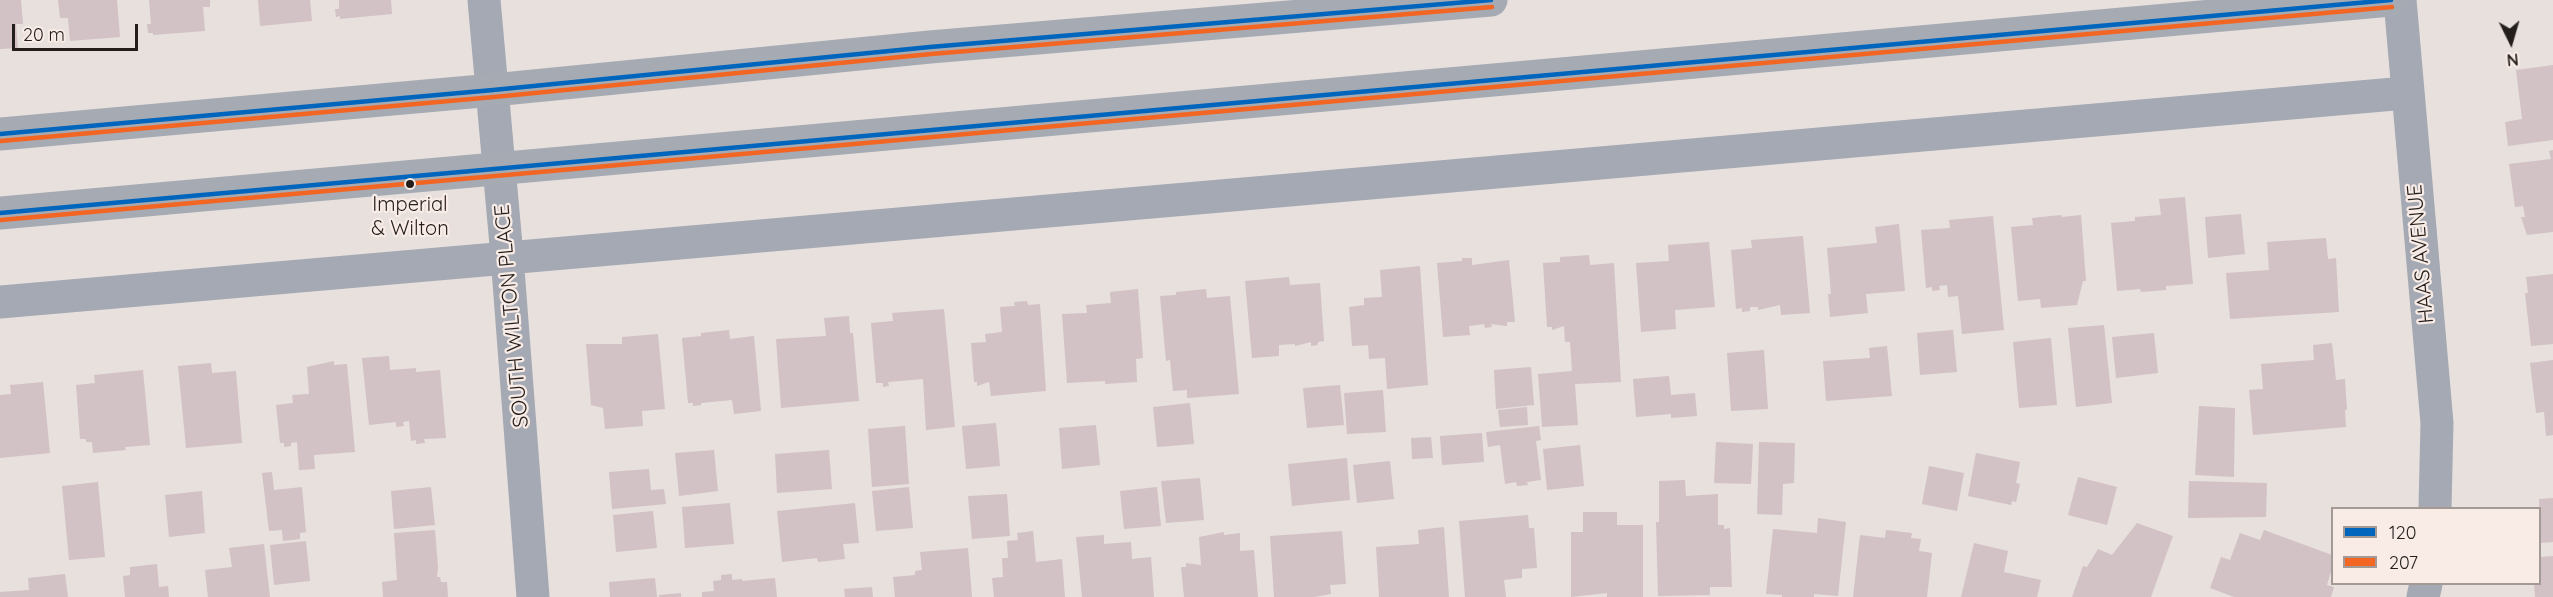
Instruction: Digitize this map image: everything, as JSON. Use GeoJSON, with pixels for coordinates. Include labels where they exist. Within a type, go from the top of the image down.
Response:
{"type":"FeatureCollection","features":[{"type":"Feature","properties":{"kind":"main road"},"geometry":{"type":"LineString","coordinates":[[0,134],[493,90],[930,47],[1491,0]]}},
{"type":"Feature","properties":{"kind":"main road"},"geometry":{"type":"LineString","coordinates":[[0,213],[2391,0]]}},
{"type":"Feature","properties":{"kind":"street","name":"HAAS AVENUE"},"geometry":{"type":"LineString","coordinates":[[2400,0],[2406,93],[2437,423],[2435,507]]}},
{"type":"Feature","properties":{"kind":"street","name":"SOUTH WILTON PLACE"},"geometry":{"type":"LineString","coordinates":[[492,1],[493,90],[533,597]]}},
{"type":"Feature","properties":{"kind":"street"},"geometry":{"type":"LineString","coordinates":[[0,302],[507,256],[2406,93]]}},
{"type":"Feature","properties":{"kind":"building"},"geometry":{"type":"Polygon","coordinates":[[[0,0],[21,0],[23,24],[16,24],[18,48],[0,49],[0,0]]]}},
{"type":"Feature","properties":{"kind":"building"},"geometry":{"type":"Polygon","coordinates":[[[58,0],[117,0],[120,37],[70,41],[68,18],[60,18],[58,0]]]}},
{"type":"Feature","properties":{"kind":"building"},"geometry":{"type":"Polygon","coordinates":[[[149,0],[210,0],[210,7],[203,7],[205,31],[153,35],[153,33],[148,33],[147,24],[151,24],[149,0]]]}},
{"type":"Feature","properties":{"kind":"building"},"geometry":{"type":"Polygon","coordinates":[[[258,0],[310,0],[312,21],[260,26],[258,0]]]}},
{"type":"Feature","properties":{"kind":"building"},"geometry":{"type":"Polygon","coordinates":[[[339,0],[391,0],[392,14],[340,19],[340,16],[336,17],[335,9],[339,9],[339,0]]]}},
{"type":"Feature","properties":{"kind":"building"},"geometry":{"type":"Polygon","coordinates":[[[2553,65],[2553,140],[2508,146],[2505,122],[2522,119],[2516,70],[2553,65]]]}},
{"type":"Feature","properties":{"kind":"building"},"geometry":{"type":"Polygon","coordinates":[[[2553,150],[2553,232],[2527,235],[2521,217],[2525,217],[2523,206],[2515,207],[2509,164],[2551,159],[2549,151],[2553,150]]]}},
{"type":"Feature","properties":{"kind":"building"},"geometry":{"type":"Polygon","coordinates":[[[2185,197],[2193,284],[2166,286],[2166,290],[2117,291],[2111,223],[2135,221],[2135,217],[2161,215],[2159,199],[2185,197]]]}},
{"type":"Feature","properties":{"kind":"building"},"geometry":{"type":"Polygon","coordinates":[[[2241,214],[2245,254],[2208,258],[2205,217],[2241,214]]]}},
{"type":"Feature","properties":{"kind":"building"},"geometry":{"type":"Polygon","coordinates":[[[2061,215],[2062,217],[2081,215],[2086,281],[2083,281],[2077,305],[2041,308],[2040,299],[2018,301],[2011,227],[2033,225],[2032,218],[2061,215]]]}},
{"type":"Feature","properties":{"kind":"building"},"geometry":{"type":"Polygon","coordinates":[[[1993,216],[2004,330],[1962,334],[1958,296],[1948,297],[1947,285],[1939,286],[1940,290],[1932,291],[1932,287],[1926,288],[1921,230],[1950,228],[1949,220],[1993,216]]]}},
{"type":"Feature","properties":{"kind":"building"},"geometry":{"type":"Polygon","coordinates":[[[1899,224],[1905,291],[1866,294],[1868,313],[1830,317],[1828,294],[1831,294],[1827,248],[1877,243],[1875,227],[1899,224]]]}},
{"type":"Feature","properties":{"kind":"building"},"geometry":{"type":"Polygon","coordinates":[[[1803,236],[1810,313],[1781,315],[1780,305],[1758,310],[1758,307],[1750,307],[1750,311],[1742,312],[1742,308],[1736,309],[1731,250],[1752,248],[1751,240],[1803,236]]]}},
{"type":"Feature","properties":{"kind":"building"},"geometry":{"type":"Polygon","coordinates":[[[2326,238],[2328,259],[2336,258],[2339,312],[2230,319],[2226,273],[2269,270],[2267,242],[2326,238]]]}},
{"type":"Feature","properties":{"kind":"building"},"geometry":{"type":"Polygon","coordinates":[[[1709,242],[1715,307],[1675,310],[1676,329],[1641,332],[1636,263],[1669,261],[1668,245],[1709,242]]]}},
{"type":"Feature","properties":{"kind":"building"},"geometry":{"type":"Polygon","coordinates":[[[1589,255],[1590,265],[1614,263],[1621,382],[1575,384],[1578,425],[1542,427],[1538,374],[1572,371],[1570,342],[1565,342],[1564,326],[1552,330],[1552,327],[1547,327],[1543,263],[1560,262],[1560,257],[1589,255]]]}},
{"type":"Feature","properties":{"kind":"building"},"geometry":{"type":"Polygon","coordinates":[[[1462,258],[1472,258],[1472,265],[1509,260],[1515,322],[1507,322],[1507,326],[1491,324],[1492,327],[1485,328],[1484,324],[1469,326],[1470,335],[1443,337],[1437,263],[1462,261],[1462,258]]]}},
{"type":"Feature","properties":{"kind":"building"},"geometry":{"type":"Polygon","coordinates":[[[1420,266],[1428,385],[1387,389],[1385,358],[1369,359],[1368,345],[1352,346],[1349,307],[1364,305],[1364,298],[1382,297],[1380,270],[1420,266]]]}},
{"type":"Feature","properties":{"kind":"building"},"geometry":{"type":"Polygon","coordinates":[[[2553,274],[2553,344],[2531,346],[2525,293],[2528,293],[2526,277],[2553,274]]]}},
{"type":"Feature","properties":{"kind":"building"},"geometry":{"type":"Polygon","coordinates":[[[1289,277],[1290,285],[1320,283],[1324,341],[1311,346],[1311,342],[1295,346],[1295,344],[1279,345],[1279,356],[1252,358],[1245,281],[1289,277]]]}},
{"type":"Feature","properties":{"kind":"building"},"geometry":{"type":"Polygon","coordinates":[[[1138,289],[1143,358],[1136,359],[1137,382],[1067,383],[1062,314],[1087,313],[1086,305],[1111,303],[1110,292],[1138,289]]]}},
{"type":"Feature","properties":{"kind":"building"},"geometry":{"type":"Polygon","coordinates":[[[1206,289],[1207,298],[1230,296],[1239,394],[1187,398],[1187,390],[1173,391],[1170,360],[1166,361],[1160,296],[1206,289]]]}},
{"type":"Feature","properties":{"kind":"building"},"geometry":{"type":"Polygon","coordinates":[[[1027,301],[1028,305],[1040,304],[1046,391],[991,396],[989,382],[977,386],[977,382],[974,382],[971,343],[986,342],[985,334],[1002,332],[1000,307],[1015,306],[1014,302],[1027,301]]]}},
{"type":"Feature","properties":{"kind":"building"},"geometry":{"type":"Polygon","coordinates":[[[944,309],[955,427],[926,430],[923,379],[888,382],[889,386],[883,387],[883,383],[876,383],[871,323],[893,321],[892,313],[944,309]]]}},
{"type":"Feature","properties":{"kind":"building"},"geometry":{"type":"Polygon","coordinates":[[[849,316],[850,333],[853,333],[859,401],[781,408],[776,339],[826,336],[824,318],[849,316]]]}},
{"type":"Feature","properties":{"kind":"building"},"geometry":{"type":"Polygon","coordinates":[[[2104,325],[2112,403],[2076,407],[2068,328],[2104,325]]]}},
{"type":"Feature","properties":{"kind":"building"},"geometry":{"type":"Polygon","coordinates":[[[729,330],[730,339],[754,336],[761,411],[734,414],[732,400],[693,406],[693,403],[688,403],[682,338],[729,330]]]}},
{"type":"Feature","properties":{"kind":"building"},"geometry":{"type":"Polygon","coordinates":[[[1953,330],[1957,372],[1920,375],[1917,333],[1953,330]]]}},
{"type":"Feature","properties":{"kind":"building"},"geometry":{"type":"Polygon","coordinates":[[[2154,333],[2158,373],[2116,378],[2112,337],[2154,333]]]}},
{"type":"Feature","properties":{"kind":"building"},"geometry":{"type":"Polygon","coordinates":[[[658,334],[665,409],[642,411],[643,426],[605,429],[603,408],[591,405],[586,344],[622,344],[622,337],[658,334]]]}},
{"type":"Feature","properties":{"kind":"building"},"geometry":{"type":"Polygon","coordinates":[[[2051,338],[2057,405],[2019,408],[2013,342],[2051,338]]]}},
{"type":"Feature","properties":{"kind":"building"},"geometry":{"type":"Polygon","coordinates":[[[2332,343],[2336,380],[2345,379],[2346,427],[2253,435],[2249,390],[2263,389],[2261,364],[2314,360],[2313,345],[2332,343]]]}},
{"type":"Feature","properties":{"kind":"building"},"geometry":{"type":"Polygon","coordinates":[[[1887,346],[1892,396],[1826,401],[1823,361],[1870,358],[1869,348],[1887,346]]]}},
{"type":"Feature","properties":{"kind":"building"},"geometry":{"type":"Polygon","coordinates":[[[1764,350],[1768,409],[1731,411],[1727,353],[1764,350]]]}},
{"type":"Feature","properties":{"kind":"building"},"geometry":{"type":"Polygon","coordinates":[[[389,356],[390,370],[416,368],[416,372],[440,370],[446,438],[424,439],[425,443],[416,444],[416,440],[411,441],[409,421],[403,422],[404,426],[396,427],[396,422],[369,425],[362,358],[389,356]]]}},
{"type":"Feature","properties":{"kind":"building"},"geometry":{"type":"Polygon","coordinates":[[[2553,360],[2553,435],[2546,436],[2544,412],[2536,413],[2530,363],[2553,360]]]}},
{"type":"Feature","properties":{"kind":"building"},"geometry":{"type":"Polygon","coordinates":[[[334,361],[334,365],[347,364],[355,452],[314,455],[315,469],[299,470],[297,442],[284,447],[284,443],[280,443],[276,405],[293,403],[292,395],[309,394],[307,367],[334,361]]]}},
{"type":"Feature","properties":{"kind":"building"},"geometry":{"type":"Polygon","coordinates":[[[211,363],[212,373],[236,371],[242,443],[186,448],[178,366],[211,363]]]}},
{"type":"Feature","properties":{"kind":"building"},"geometry":{"type":"Polygon","coordinates":[[[1531,367],[1534,405],[1496,409],[1494,370],[1531,367]]]}},
{"type":"Feature","properties":{"kind":"building"},"geometry":{"type":"Polygon","coordinates":[[[143,370],[150,445],[93,453],[92,442],[80,439],[76,385],[95,383],[94,375],[143,370]]]}},
{"type":"Feature","properties":{"kind":"building"},"geometry":{"type":"Polygon","coordinates":[[[1669,376],[1671,395],[1695,393],[1697,416],[1671,418],[1671,414],[1636,417],[1633,379],[1669,376]]]}},
{"type":"Feature","properties":{"kind":"building"},"geometry":{"type":"Polygon","coordinates":[[[43,382],[50,453],[0,458],[0,395],[11,394],[10,385],[43,382]]]}},
{"type":"Feature","properties":{"kind":"building"},"geometry":{"type":"Polygon","coordinates":[[[1340,385],[1344,425],[1307,428],[1303,388],[1340,385]]]}},
{"type":"Feature","properties":{"kind":"building"},"geometry":{"type":"Polygon","coordinates":[[[1383,390],[1386,432],[1347,434],[1344,393],[1383,390]]]}},
{"type":"Feature","properties":{"kind":"building"},"geometry":{"type":"Polygon","coordinates":[[[1190,403],[1194,444],[1157,447],[1153,407],[1190,403]]]}},
{"type":"Feature","properties":{"kind":"building"},"geometry":{"type":"Polygon","coordinates":[[[2199,406],[2235,408],[2234,477],[2195,475],[2199,406]]]}},
{"type":"Feature","properties":{"kind":"building"},"geometry":{"type":"Polygon","coordinates":[[[1527,407],[1528,425],[1500,427],[1498,410],[1527,407]]]}},
{"type":"Feature","properties":{"kind":"building"},"geometry":{"type":"Polygon","coordinates":[[[996,423],[1000,466],[966,469],[962,426],[996,423]]]}},
{"type":"Feature","properties":{"kind":"building"},"geometry":{"type":"Polygon","coordinates":[[[1096,425],[1100,465],[1062,469],[1059,428],[1096,425]]]}},
{"type":"Feature","properties":{"kind":"building"},"geometry":{"type":"Polygon","coordinates":[[[905,426],[909,484],[872,487],[868,429],[905,426]]]}},
{"type":"Feature","properties":{"kind":"building"},"geometry":{"type":"Polygon","coordinates":[[[1539,426],[1541,440],[1536,441],[1541,480],[1527,482],[1528,485],[1517,486],[1516,482],[1505,484],[1500,445],[1488,447],[1486,432],[1539,426]]]}},
{"type":"Feature","properties":{"kind":"building"},"geometry":{"type":"Polygon","coordinates":[[[1482,433],[1484,462],[1442,465],[1440,436],[1482,433]]]}},
{"type":"Feature","properties":{"kind":"building"},"geometry":{"type":"Polygon","coordinates":[[[1431,437],[1433,458],[1412,459],[1411,438],[1431,437]]]}},
{"type":"Feature","properties":{"kind":"building"},"geometry":{"type":"Polygon","coordinates":[[[1716,442],[1753,444],[1751,484],[1714,483],[1716,442]]]}},
{"type":"Feature","properties":{"kind":"building"},"geometry":{"type":"Polygon","coordinates":[[[1759,442],[1795,443],[1794,483],[1783,484],[1782,515],[1757,514],[1759,442]]]}},
{"type":"Feature","properties":{"kind":"building"},"geometry":{"type":"Polygon","coordinates":[[[1580,445],[1584,486],[1547,490],[1543,449],[1580,445]]]}},
{"type":"Feature","properties":{"kind":"building"},"geometry":{"type":"Polygon","coordinates":[[[714,450],[718,491],[679,496],[675,453],[714,450]]]}},
{"type":"Feature","properties":{"kind":"building"},"geometry":{"type":"Polygon","coordinates":[[[829,450],[832,489],[777,493],[775,454],[829,450]]]}},
{"type":"Feature","properties":{"kind":"building"},"geometry":{"type":"Polygon","coordinates":[[[1976,453],[2020,462],[2016,483],[2020,484],[2016,502],[2012,501],[2011,505],[1968,496],[1976,453]]]}},
{"type":"Feature","properties":{"kind":"building"},"geometry":{"type":"Polygon","coordinates":[[[1347,458],[1350,500],[1292,506],[1288,464],[1347,458]]]}},
{"type":"Feature","properties":{"kind":"building"},"geometry":{"type":"Polygon","coordinates":[[[1390,461],[1394,499],[1357,503],[1353,465],[1390,461]]]}},
{"type":"Feature","properties":{"kind":"building"},"geometry":{"type":"Polygon","coordinates":[[[1929,466],[1964,473],[1957,511],[1922,504],[1929,466]]]}},
{"type":"Feature","properties":{"kind":"building"},"geometry":{"type":"Polygon","coordinates":[[[649,469],[651,490],[664,489],[666,504],[612,509],[609,472],[649,469]]]}},
{"type":"Feature","properties":{"kind":"building"},"geometry":{"type":"Polygon","coordinates":[[[272,472],[274,490],[302,487],[306,532],[300,533],[300,539],[283,541],[282,530],[269,531],[262,473],[272,472]]]}},
{"type":"Feature","properties":{"kind":"building"},"geometry":{"type":"Polygon","coordinates":[[[2078,477],[2117,487],[2107,525],[2068,515],[2078,477]]]}},
{"type":"Feature","properties":{"kind":"building"},"geometry":{"type":"Polygon","coordinates":[[[1200,478],[1204,520],[1166,523],[1161,481],[1200,478]]]}},
{"type":"Feature","properties":{"kind":"building"},"geometry":{"type":"Polygon","coordinates":[[[1685,480],[1686,496],[1718,494],[1718,525],[1724,525],[1724,529],[1730,528],[1732,587],[1710,587],[1710,595],[1658,596],[1656,522],[1659,522],[1659,481],[1685,480]]]}},
{"type":"Feature","properties":{"kind":"building"},"geometry":{"type":"Polygon","coordinates":[[[2189,481],[2267,483],[2266,517],[2188,518],[2189,481]]]}},
{"type":"Feature","properties":{"kind":"building"},"geometry":{"type":"Polygon","coordinates":[[[98,482],[105,557],[69,560],[62,486],[98,482]]]}},
{"type":"Feature","properties":{"kind":"building"},"geometry":{"type":"Polygon","coordinates":[[[431,487],[435,525],[394,529],[391,491],[431,487]]]}},
{"type":"Feature","properties":{"kind":"building"},"geometry":{"type":"Polygon","coordinates":[[[909,487],[913,528],[876,531],[872,491],[909,487]]]}},
{"type":"Feature","properties":{"kind":"building"},"geometry":{"type":"Polygon","coordinates":[[[1157,487],[1161,526],[1124,529],[1120,491],[1157,487]]]}},
{"type":"Feature","properties":{"kind":"building"},"geometry":{"type":"Polygon","coordinates":[[[202,491],[205,533],[169,537],[165,495],[202,491]]]}},
{"type":"Feature","properties":{"kind":"building"},"geometry":{"type":"Polygon","coordinates":[[[1007,494],[1010,536],[972,539],[968,496],[1007,494]]]}},
{"type":"Feature","properties":{"kind":"building"},"geometry":{"type":"Polygon","coordinates":[[[2553,498],[2553,542],[2541,543],[2539,499],[2553,498]]]}},
{"type":"Feature","properties":{"kind":"building"},"geometry":{"type":"Polygon","coordinates":[[[730,503],[734,544],[685,548],[682,507],[730,503]]]}},
{"type":"Feature","properties":{"kind":"building"},"geometry":{"type":"Polygon","coordinates":[[[855,503],[859,543],[843,544],[845,559],[818,562],[817,558],[782,562],[777,511],[855,503]]]}},
{"type":"Feature","properties":{"kind":"building"},"geometry":{"type":"Polygon","coordinates":[[[653,511],[657,548],[616,552],[613,515],[653,511]]]}},
{"type":"Feature","properties":{"kind":"building"},"geometry":{"type":"Polygon","coordinates":[[[1583,512],[1617,512],[1617,525],[1643,525],[1643,597],[1607,597],[1607,593],[1571,597],[1571,532],[1583,532],[1583,512]]]}},
{"type":"Feature","properties":{"kind":"building"},"geometry":{"type":"Polygon","coordinates":[[[1528,515],[1529,528],[1534,528],[1537,568],[1522,569],[1522,578],[1504,580],[1506,597],[1465,597],[1459,521],[1528,515]]]}},
{"type":"Feature","properties":{"kind":"building"},"geometry":{"type":"Polygon","coordinates":[[[1818,518],[1846,522],[1838,596],[1814,594],[1814,597],[1782,597],[1782,595],[1766,594],[1773,529],[1817,533],[1818,518]]]}},
{"type":"Feature","properties":{"kind":"building"},"geometry":{"type":"Polygon","coordinates":[[[2137,523],[2173,536],[2151,597],[2072,597],[2083,566],[2087,567],[2098,549],[2112,555],[2137,523]]]}},
{"type":"Feature","properties":{"kind":"building"},"geometry":{"type":"Polygon","coordinates":[[[1444,527],[1449,597],[1379,597],[1376,547],[1419,544],[1418,530],[1444,527]]]}},
{"type":"Feature","properties":{"kind":"building"},"geometry":{"type":"Polygon","coordinates":[[[435,530],[437,577],[440,577],[441,582],[447,582],[448,597],[383,597],[382,582],[397,580],[394,533],[435,530]]]}},
{"type":"Feature","properties":{"kind":"building"},"geometry":{"type":"Polygon","coordinates":[[[1886,530],[1912,533],[1911,538],[1921,539],[1919,551],[1932,553],[1927,597],[1853,597],[1860,535],[1885,538],[1886,530]]]}},
{"type":"Feature","properties":{"kind":"building"},"geometry":{"type":"Polygon","coordinates":[[[2264,530],[2331,555],[2331,571],[2327,585],[2334,587],[2331,597],[2234,597],[2210,588],[2221,557],[2230,560],[2240,533],[2260,540],[2264,530]]]}},
{"type":"Feature","properties":{"kind":"building"},"geometry":{"type":"Polygon","coordinates":[[[1033,531],[1036,562],[1062,559],[1065,597],[994,597],[992,578],[1003,577],[1002,558],[1008,558],[1007,541],[1018,540],[1017,533],[1033,531]]]}},
{"type":"Feature","properties":{"kind":"building"},"geometry":{"type":"Polygon","coordinates":[[[1342,531],[1346,584],[1330,585],[1331,594],[1314,597],[1274,597],[1270,536],[1342,531]]]}},
{"type":"Feature","properties":{"kind":"building"},"geometry":{"type":"Polygon","coordinates":[[[1224,532],[1224,535],[1240,533],[1240,551],[1254,550],[1258,597],[1184,597],[1181,567],[1186,567],[1186,563],[1201,565],[1199,537],[1224,532]]]}},
{"type":"Feature","properties":{"kind":"building"},"geometry":{"type":"Polygon","coordinates":[[[1104,535],[1104,544],[1131,542],[1132,559],[1151,557],[1154,597],[1082,597],[1076,537],[1104,535]]]}},
{"type":"Feature","properties":{"kind":"building"},"geometry":{"type":"Polygon","coordinates":[[[306,541],[310,581],[274,585],[270,545],[306,541]]]}},
{"type":"Feature","properties":{"kind":"building"},"geometry":{"type":"Polygon","coordinates":[[[1974,543],[2008,551],[2004,572],[2041,580],[2037,597],[1961,597],[1974,543]]]}},
{"type":"Feature","properties":{"kind":"building"},"geometry":{"type":"Polygon","coordinates":[[[264,544],[270,597],[208,597],[205,570],[232,567],[229,548],[264,544]]]}},
{"type":"Feature","properties":{"kind":"building"},"geometry":{"type":"Polygon","coordinates":[[[968,548],[972,597],[895,597],[893,577],[915,575],[915,571],[922,570],[920,552],[968,548]]]}},
{"type":"Feature","properties":{"kind":"building"},"geometry":{"type":"Polygon","coordinates":[[[2553,556],[2553,597],[2535,597],[2534,585],[2541,585],[2541,557],[2553,556]]]}},
{"type":"Feature","properties":{"kind":"building"},"geometry":{"type":"Polygon","coordinates":[[[157,564],[159,587],[168,586],[169,597],[125,597],[123,576],[130,575],[130,567],[157,564]]]}},
{"type":"Feature","properties":{"kind":"building"},"geometry":{"type":"Polygon","coordinates":[[[65,574],[68,597],[0,597],[0,592],[29,590],[28,578],[65,574]]]}},
{"type":"Feature","properties":{"kind":"building"},"geometry":{"type":"Polygon","coordinates":[[[732,574],[732,580],[742,579],[742,581],[775,578],[777,597],[702,597],[702,592],[714,591],[713,581],[721,580],[721,575],[732,574]]]}},
{"type":"Feature","properties":{"kind":"building"},"geometry":{"type":"Polygon","coordinates":[[[655,578],[657,597],[610,597],[609,582],[655,578]]]}},
{"type":"Feature","properties":{"kind":"building"},"geometry":{"type":"Polygon","coordinates":[[[872,587],[873,597],[845,597],[844,589],[872,587]]]}},
{"type":"Feature","properties":{"kind":"building"},"geometry":{"type":"Polygon","coordinates":[[[681,593],[681,597],[659,597],[659,595],[681,593]]]}},
{"type":"Feature","properties":{"kind":"transit line","name":"120"},"geometry":{"type":"LineString","coordinates":[[0,134],[493,90],[930,47],[1491,0]]}},
{"type":"Feature","properties":{"kind":"transit line","name":"120"},"geometry":{"type":"LineString","coordinates":[[0,213],[2391,0]]}},
{"type":"Feature","properties":{"kind":"transit line","name":"207"},"geometry":{"type":"LineString","coordinates":[[1,141],[494,97],[931,54],[1492,7]]}},
{"type":"Feature","properties":{"kind":"transit line","name":"207"},"geometry":{"type":"LineString","coordinates":[[1,220],[2392,7]]}},
{"type":"Feature","properties":{"kind":"place","name":"Imperial & Wilton"},"geometry":{"type":"Point","coordinates":[410,184]}}]}
